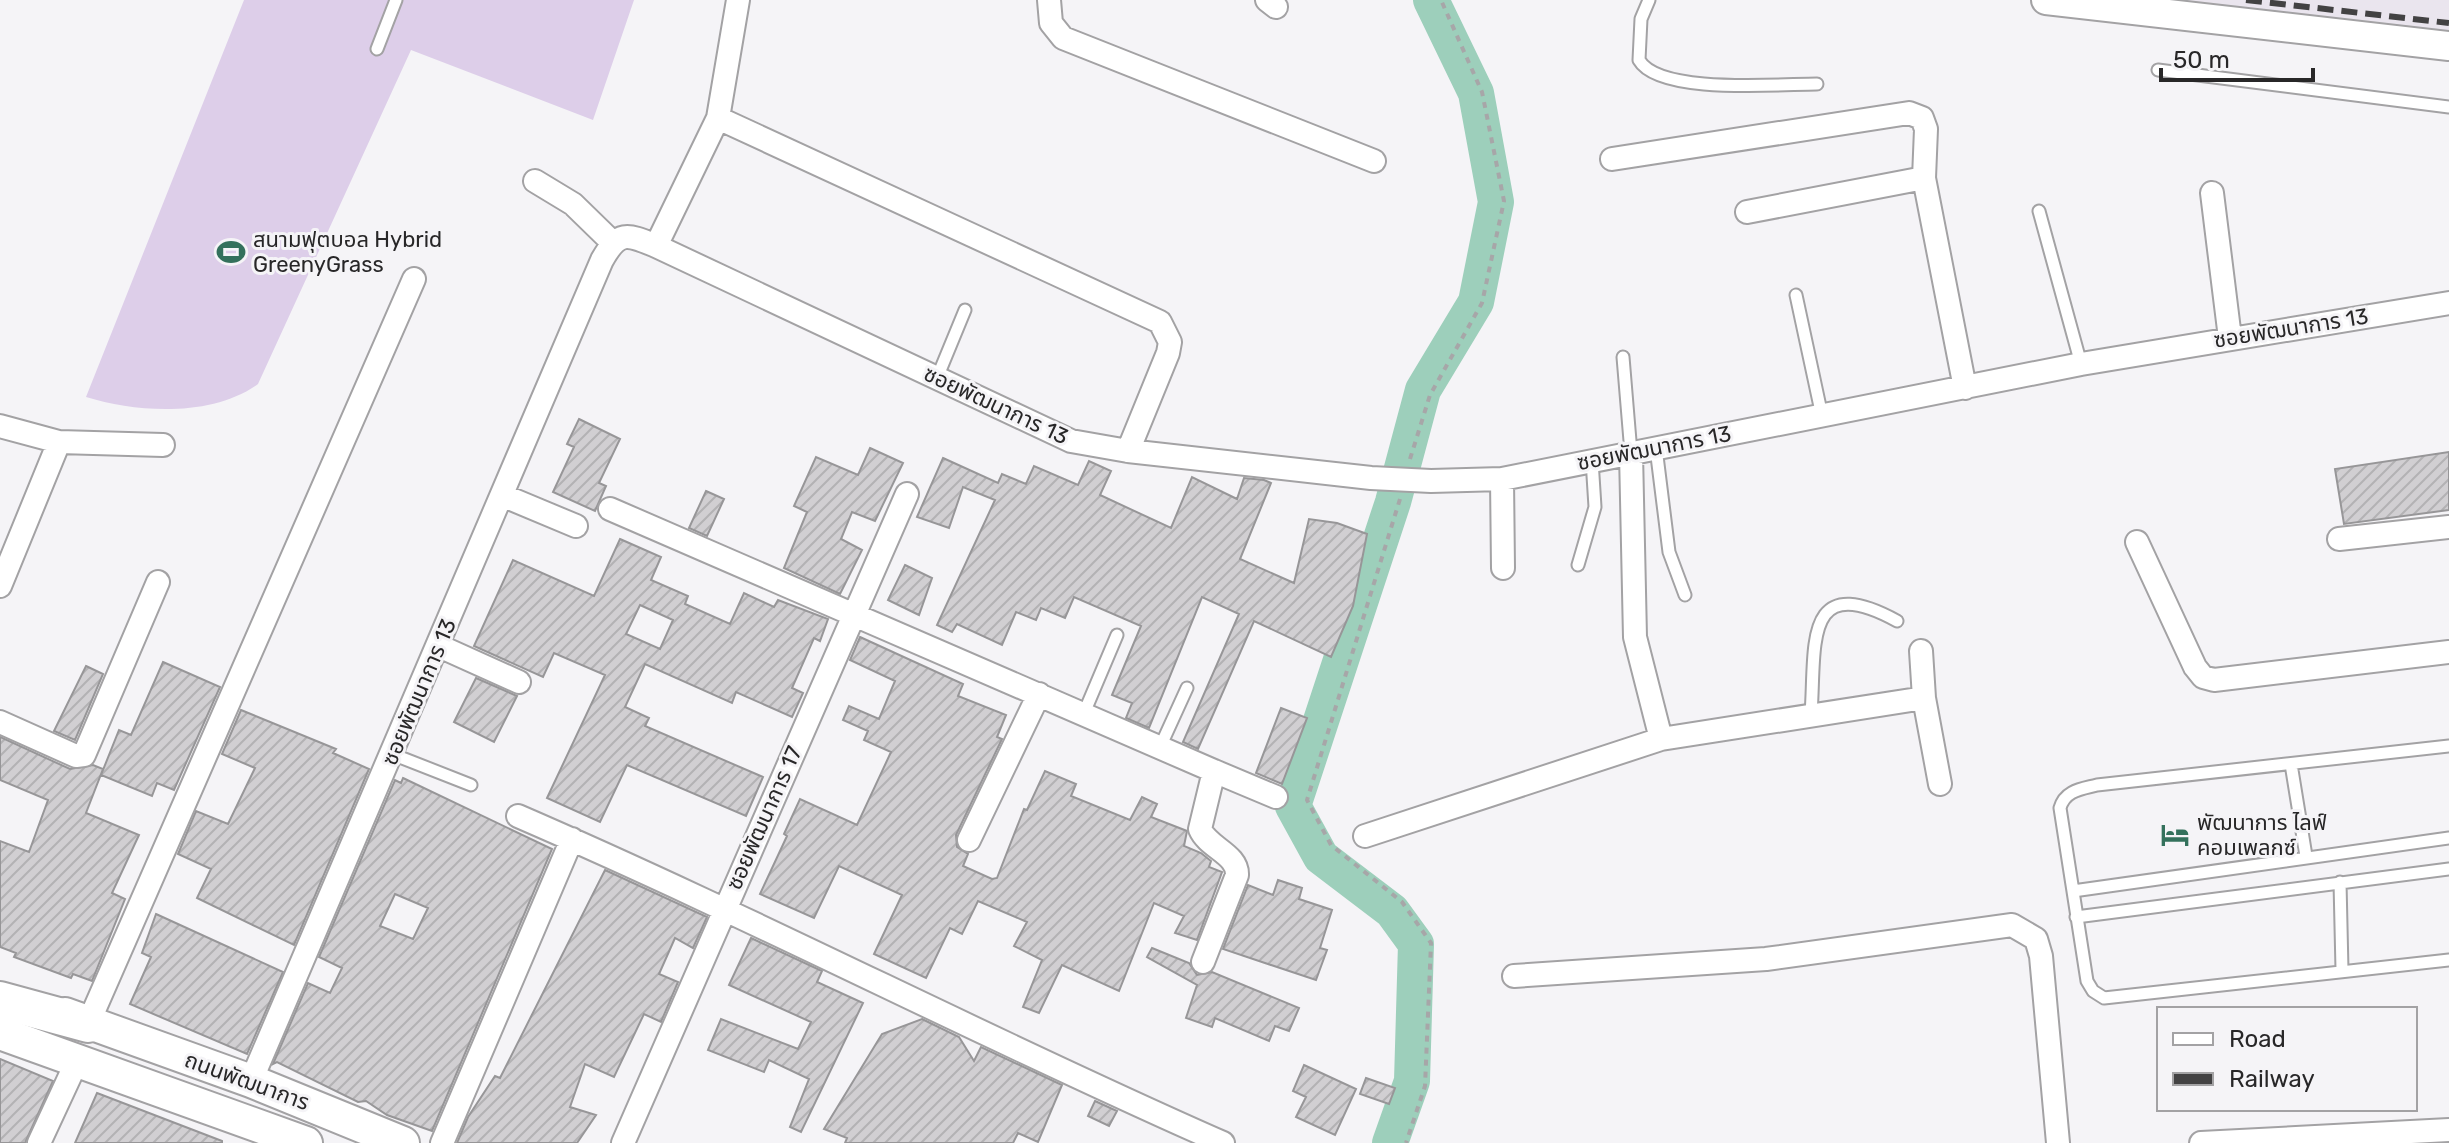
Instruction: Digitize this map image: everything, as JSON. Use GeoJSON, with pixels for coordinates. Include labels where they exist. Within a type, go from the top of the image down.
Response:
{"type":"FeatureCollection","features":[{"type":"Feature","properties":{"kind":"main road","name":"ถนนพัฒนาการ"},"geometry":{"type":"LineString","coordinates":[[0,986],[88,1024]]}},
{"type":"Feature","properties":{"kind":"main road","name":"ถนนพัฒนาการ"},"geometry":{"type":"LineString","coordinates":[[0,1000],[88,1024],[251,1081],[403,1143]]}},
{"type":"Feature","properties":{"kind":"main road","name":"ถนนพัฒนาการ"},"geometry":{"type":"LineString","coordinates":[[0,1033],[306,1143]]}},
{"type":"Feature","properties":{"kind":"street"},"geometry":{"type":"LineString","coordinates":[[656,246],[718,118],[738,0]]}},
{"type":"Feature","properties":{"kind":"street"},"geometry":{"type":"LineString","coordinates":[[1049,0],[1051,23],[1063,38],[1374,161]]}},
{"type":"Feature","properties":{"kind":"street"},"geometry":{"type":"LineString","coordinates":[[2046,0],[2449,46]]}},
{"type":"Feature","properties":{"kind":"street"},"geometry":{"type":"LineString","coordinates":[[1612,159],[1909,113],[1922,118],[1926,129],[1924,178],[1965,388]]}},
{"type":"Feature","properties":{"kind":"street"},"geometry":{"type":"LineString","coordinates":[[718,118],[1160,322],[1170,342],[1168,353],[1128,451]]}},
{"type":"Feature","properties":{"kind":"street"},"geometry":{"type":"LineString","coordinates":[[1747,212],[1924,178]]}},
{"type":"Feature","properties":{"kind":"street"},"geometry":{"type":"LineString","coordinates":[[535,181],[573,204],[612,242]]}},
{"type":"Feature","properties":{"kind":"street"},"geometry":{"type":"LineString","coordinates":[[2212,193],[2230,338]]}},
{"type":"Feature","properties":{"kind":"street","name":"ซอยพัฒนาการ 13"},"geometry":{"type":"LineString","coordinates":[[251,1081],[612,242],[622,236],[635,237],[656,246],[1071,441],[1128,451],[1371,478],[1431,481],[1502,479],[2081,364],[2449,303]]}},
{"type":"Feature","properties":{"kind":"street"},"geometry":{"type":"LineString","coordinates":[[88,1024],[414,279]]}},
{"type":"Feature","properties":{"kind":"street"},"geometry":{"type":"LineString","coordinates":[[0,426],[59,442],[163,445]]}},
{"type":"Feature","properties":{"kind":"street"},"geometry":{"type":"LineString","coordinates":[[0,586],[59,442]]}},
{"type":"Feature","properties":{"kind":"street"},"geometry":{"type":"LineString","coordinates":[[1631,453],[1635,637],[1661,739]]}},
{"type":"Feature","properties":{"kind":"street"},"geometry":{"type":"LineString","coordinates":[[1502,479],[1503,568]]}},
{"type":"Feature","properties":{"kind":"street","name":"ซอยพัฒนาการ 17"},"geometry":{"type":"LineString","coordinates":[[623,1143],[907,494]]}},
{"type":"Feature","properties":{"kind":"street"},"geometry":{"type":"LineString","coordinates":[[504,496],[576,526]]}},
{"type":"Feature","properties":{"kind":"street"},"geometry":{"type":"LineString","coordinates":[[610,509],[1276,797]]}},
{"type":"Feature","properties":{"kind":"street"},"geometry":{"type":"LineString","coordinates":[[2339,539],[2449,527]]}},
{"type":"Feature","properties":{"kind":"street"},"geometry":{"type":"LineString","coordinates":[[2137,542],[2195,667],[2203,677],[2214,680],[2449,652]]}},
{"type":"Feature","properties":{"kind":"street"},"geometry":{"type":"LineString","coordinates":[[0,722],[76,756],[84,755],[158,582]]}},
{"type":"Feature","properties":{"kind":"street"},"geometry":{"type":"LineString","coordinates":[[439,646],[519,682]]}},
{"type":"Feature","properties":{"kind":"street"},"geometry":{"type":"LineString","coordinates":[[1921,651],[1924,698],[1940,784]]}},
{"type":"Feature","properties":{"kind":"street"},"geometry":{"type":"LineString","coordinates":[[969,840],[1039,694]]}},
{"type":"Feature","properties":{"kind":"street"},"geometry":{"type":"LineString","coordinates":[[1365,836],[1661,739],[1924,698]]}},
{"type":"Feature","properties":{"kind":"street"},"geometry":{"type":"LineString","coordinates":[[1203,962],[1238,869],[1208,842],[1200,829],[1214,771]]}},
{"type":"Feature","properties":{"kind":"street"},"geometry":{"type":"LineString","coordinates":[[518,816],[724,907],[1045,1065],[1223,1143]]}},
{"type":"Feature","properties":{"kind":"street"},"geometry":{"type":"LineString","coordinates":[[442,1143],[572,839]]}},
{"type":"Feature","properties":{"kind":"street"},"geometry":{"type":"LineString","coordinates":[[1514,976],[1766,959],[2012,925],[2036,939],[2041,956],[2058,1143]]}},
{"type":"Feature","properties":{"kind":"street"},"geometry":{"type":"LineString","coordinates":[[39,1143],[78,1059]]}},
{"type":"Feature","properties":{"kind":"street"},"geometry":{"type":"LineString","coordinates":[[2201,1143],[2449,1130]]}},
{"type":"Feature","properties":{"kind":"lane"},"geometry":{"type":"LineString","coordinates":[[377,49],[396,0]]}},
{"type":"Feature","properties":{"kind":"lane"},"geometry":{"type":"LineString","coordinates":[[1649,0],[1641,19],[1639,60],[1650,70],[1690,84],[1817,84]]}},
{"type":"Feature","properties":{"kind":"lane"},"geometry":{"type":"LineString","coordinates":[[2158,70],[2449,107]]}},
{"type":"Feature","properties":{"kind":"lane"},"geometry":{"type":"LineString","coordinates":[[2039,211],[2081,364]]}},
{"type":"Feature","properties":{"kind":"lane"},"geometry":{"type":"LineString","coordinates":[[1796,295],[1822,416]]}},
{"type":"Feature","properties":{"kind":"lane"},"geometry":{"type":"LineString","coordinates":[[937,378],[965,310]]}},
{"type":"Feature","properties":{"kind":"lane"},"geometry":{"type":"LineString","coordinates":[[1623,357],[1631,453]]}},
{"type":"Feature","properties":{"kind":"lane"},"geometry":{"type":"LineString","coordinates":[[1656,448],[1669,552],[1685,595]]}},
{"type":"Feature","properties":{"kind":"lane"},"geometry":{"type":"LineString","coordinates":[[1578,565],[1595,507],[1592,460]]}},
{"type":"Feature","properties":{"kind":"lane"},"geometry":{"type":"LineString","coordinates":[[1811,714],[1817,628],[1826,611],[1848,604],[1875,609],[1897,621]]}},
{"type":"Feature","properties":{"kind":"lane"},"geometry":{"type":"LineString","coordinates":[[1084,713],[1117,635]]}},
{"type":"Feature","properties":{"kind":"lane"},"geometry":{"type":"LineString","coordinates":[[1161,745],[1187,688]]}},
{"type":"Feature","properties":{"kind":"lane"},"geometry":{"type":"LineString","coordinates":[[2449,746],[2097,785],[2073,791],[2060,808],[2087,981],[2093,991],[2104,998],[2449,960]]}},
{"type":"Feature","properties":{"kind":"lane"},"geometry":{"type":"LineString","coordinates":[[392,754],[471,785]]}},
{"type":"Feature","properties":{"kind":"lane"},"geometry":{"type":"LineString","coordinates":[[2291,764],[2306,856]]}},
{"type":"Feature","properties":{"kind":"lane"},"geometry":{"type":"LineString","coordinates":[[2073,891],[2449,838]]}},
{"type":"Feature","properties":{"kind":"lane"},"geometry":{"type":"LineString","coordinates":[[2076,917],[2449,869]]}},
{"type":"Feature","properties":{"kind":"lane"},"geometry":{"type":"LineString","coordinates":[[2340,882],[2342,970]]}},
{"type":"Feature","properties":{"kind":"path"},"geometry":{"type":"LineString","coordinates":[[1406,1143],[1425,1086],[1431,943],[1402,902],[1331,845],[1307,800],[1403,489],[1427,485],[1431,481],[1430,461],[1409,461],[1430,395],[1482,303],[1504,201],[1482,92],[1441,0]]}},
{"type":"Feature","properties":{"kind":"shaded area","name":"สนามฟุตบอล Hybrid GreenyGrass"},"geometry":{"type":"Polygon","coordinates":[[[244,0],[634,0],[593,120],[411,50],[258,384],[240,395],[219,402],[174,409],[128,406],[86,397],[244,0]]]}},
{"type":"Feature","properties":{"kind":"shaded area"},"geometry":{"type":"Polygon","coordinates":[[[2057,0],[2449,0],[2449,46],[2057,0]]]}},
{"type":"Feature","properties":{"kind":"building"},"geometry":{"type":"Polygon","coordinates":[[[579,419],[620,439],[599,483],[606,486],[595,511],[553,492],[574,447],[567,444],[579,419]]]}},
{"type":"Feature","properties":{"kind":"building"},"geometry":{"type":"Polygon","coordinates":[[[870,448],[903,463],[875,521],[852,512],[841,539],[862,550],[840,594],[784,568],[807,512],[794,506],[816,457],[858,475],[870,448]]]}},
{"type":"Feature","properties":{"kind":"building"},"geometry":{"type":"Polygon","coordinates":[[[2449,452],[2449,510],[2344,524],[2335,469],[2449,452]]]}},
{"type":"Feature","properties":{"kind":"building"},"geometry":{"type":"Polygon","coordinates":[[[943,458],[998,483],[1002,474],[1026,484],[1034,466],[1078,485],[1089,461],[1111,471],[1100,495],[1171,528],[1192,477],[1237,499],[1244,478],[1271,483],[1240,559],[1294,583],[1309,519],[1337,523],[1367,534],[1353,606],[1331,657],[1254,621],[1198,749],[1183,742],[1239,614],[1202,597],[1149,728],[1126,718],[1132,703],[1112,695],[1141,626],[1074,597],[1065,618],[1041,608],[1036,620],[1016,612],[1002,645],[957,624],[952,632],[937,625],[995,500],[963,487],[949,528],[917,517],[943,458]]]}},
{"type":"Feature","properties":{"kind":"building"},"geometry":{"type":"Polygon","coordinates":[[[706,491],[724,499],[707,536],[689,528],[706,491]]]}},
{"type":"Feature","properties":{"kind":"building"},"geometry":{"type":"Polygon","coordinates":[[[620,539],[661,557],[651,580],[688,596],[685,604],[730,624],[744,593],[774,607],[778,600],[828,619],[820,641],[814,638],[792,688],[803,693],[792,717],[736,692],[732,703],[645,664],[625,707],[649,718],[645,726],[763,777],[746,816],[627,765],[600,822],[547,798],[605,675],[554,653],[543,677],[474,646],[513,560],[594,596],[620,539]],[[640,605],[626,634],[660,649],[673,620],[640,605]]]}},
{"type":"Feature","properties":{"kind":"building"},"geometry":{"type":"Polygon","coordinates":[[[905,565],[932,578],[919,615],[888,600],[905,565]]]}},
{"type":"Feature","properties":{"kind":"building"},"geometry":{"type":"Polygon","coordinates":[[[860,637],[963,684],[958,696],[1006,715],[997,737],[1002,739],[956,835],[957,847],[968,854],[963,866],[992,879],[997,878],[1024,809],[1027,810],[1045,771],[1076,784],[1071,796],[1130,820],[1142,797],[1157,804],[1151,817],[1187,831],[1184,846],[1201,853],[1211,861],[1209,867],[1222,872],[1197,940],[1175,933],[1184,916],[1154,903],[1119,991],[1062,965],[1039,1013],[1023,1007],[1042,960],[1014,946],[1027,922],[978,901],[962,934],[950,928],[926,978],[874,954],[902,895],[839,866],[814,918],[760,894],[800,799],[857,825],[891,752],[864,740],[868,731],[843,720],[849,706],[879,719],[895,681],[850,660],[860,637]]]}},
{"type":"Feature","properties":{"kind":"building"},"geometry":{"type":"Polygon","coordinates":[[[163,662],[220,687],[174,790],[157,783],[152,796],[101,775],[119,730],[131,735],[163,662]]]}},
{"type":"Feature","properties":{"kind":"building"},"geometry":{"type":"Polygon","coordinates":[[[86,666],[103,674],[75,740],[54,731],[86,666]]]}},
{"type":"Feature","properties":{"kind":"building"},"geometry":{"type":"Polygon","coordinates":[[[476,678],[517,696],[494,742],[454,722],[476,678]]]}},
{"type":"Feature","properties":{"kind":"building"},"geometry":{"type":"Polygon","coordinates":[[[1281,708],[1307,718],[1282,784],[1256,773],[1281,708]]]}},
{"type":"Feature","properties":{"kind":"building"},"geometry":{"type":"Polygon","coordinates":[[[241,710],[336,749],[333,753],[369,769],[294,945],[197,898],[211,869],[178,854],[196,811],[228,824],[255,768],[222,754],[241,710]]]}},
{"type":"Feature","properties":{"kind":"building"},"geometry":{"type":"Polygon","coordinates":[[[0,737],[70,769],[93,765],[103,769],[86,813],[139,835],[112,893],[125,899],[92,981],[73,974],[71,978],[14,957],[16,953],[0,947],[0,841],[29,852],[48,800],[0,780],[0,737]]]}},
{"type":"Feature","properties":{"kind":"building"},"geometry":{"type":"Polygon","coordinates":[[[403,778],[552,849],[432,1131],[387,1115],[366,1101],[358,1102],[277,1062],[273,1064],[308,983],[330,993],[342,968],[319,957],[395,780],[401,783],[403,778]],[[395,894],[380,926],[413,939],[428,908],[395,894]]]}},
{"type":"Feature","properties":{"kind":"building"},"geometry":{"type":"Polygon","coordinates":[[[605,870],[707,917],[693,948],[675,938],[659,974],[678,982],[661,1022],[644,1014],[614,1077],[585,1064],[570,1107],[596,1115],[577,1143],[457,1143],[468,1117],[495,1076],[500,1078],[605,870]]]}},
{"type":"Feature","properties":{"kind":"building"},"geometry":{"type":"Polygon","coordinates":[[[1278,880],[1302,888],[1299,899],[1332,910],[1320,948],[1327,950],[1316,980],[1223,949],[1248,885],[1273,895],[1278,880]]]}},
{"type":"Feature","properties":{"kind":"building"},"geometry":{"type":"Polygon","coordinates":[[[156,914],[283,972],[247,1054],[130,1004],[151,957],[142,953],[156,914]]]}},
{"type":"Feature","properties":{"kind":"building"},"geometry":{"type":"Polygon","coordinates":[[[751,938],[822,971],[817,982],[863,1003],[801,1132],[790,1127],[809,1079],[769,1060],[764,1072],[708,1050],[721,1019],[798,1049],[811,1022],[729,985],[751,938]]]}},
{"type":"Feature","properties":{"kind":"building"},"geometry":{"type":"Polygon","coordinates":[[[1152,948],[1189,963],[1197,975],[1212,972],[1299,1008],[1289,1031],[1275,1026],[1269,1041],[1215,1018],[1212,1027],[1186,1018],[1197,985],[1147,957],[1152,948]]]}},
{"type":"Feature","properties":{"kind":"building"},"geometry":{"type":"Polygon","coordinates":[[[922,1019],[959,1037],[974,1061],[981,1047],[1062,1085],[1038,1142],[1018,1133],[1013,1143],[845,1143],[847,1138],[824,1129],[882,1034],[922,1019]]]}},
{"type":"Feature","properties":{"kind":"building"},"geometry":{"type":"Polygon","coordinates":[[[0,1059],[53,1081],[25,1143],[0,1143],[0,1059]]]}},
{"type":"Feature","properties":{"kind":"building"},"geometry":{"type":"Polygon","coordinates":[[[1304,1065],[1356,1089],[1335,1135],[1296,1117],[1306,1097],[1293,1091],[1304,1065]]]}},
{"type":"Feature","properties":{"kind":"building"},"geometry":{"type":"Polygon","coordinates":[[[1366,1078],[1395,1088],[1389,1104],[1360,1094],[1366,1078]]]}},
{"type":"Feature","properties":{"kind":"building"},"geometry":{"type":"Polygon","coordinates":[[[97,1093],[222,1141],[222,1143],[75,1143],[97,1093]]]}},
{"type":"Feature","properties":{"kind":"building"},"geometry":{"type":"Polygon","coordinates":[[[1095,1101],[1117,1111],[1109,1126],[1088,1116],[1095,1101]]]}},
{"type":"Feature","properties":{"kind":"waterway"},"geometry":{"type":"LineString","coordinates":[[1390,1143],[1412,1081],[1416,944],[1392,911],[1321,857],[1293,806],[1393,502],[1423,390],[1476,302],[1496,202],[1476,93],[1431,0]]}},
{"type":"Feature","properties":{"kind":"railway"},"geometry":{"type":"LineString","coordinates":[[2246,0],[2449,23]]}},
{"type":"Feature","properties":{"kind":"place","name":"สนามฟุตบอล Hybrid GreenyGrass"},"geometry":{"type":"Point","coordinates":[231,252]}},
{"type":"Feature","properties":{"kind":"place","name":"พัฒนาการ ไลฟ์ คอมเพลกซ์"},"geometry":{"type":"Point","coordinates":[2175,835]}}]}
